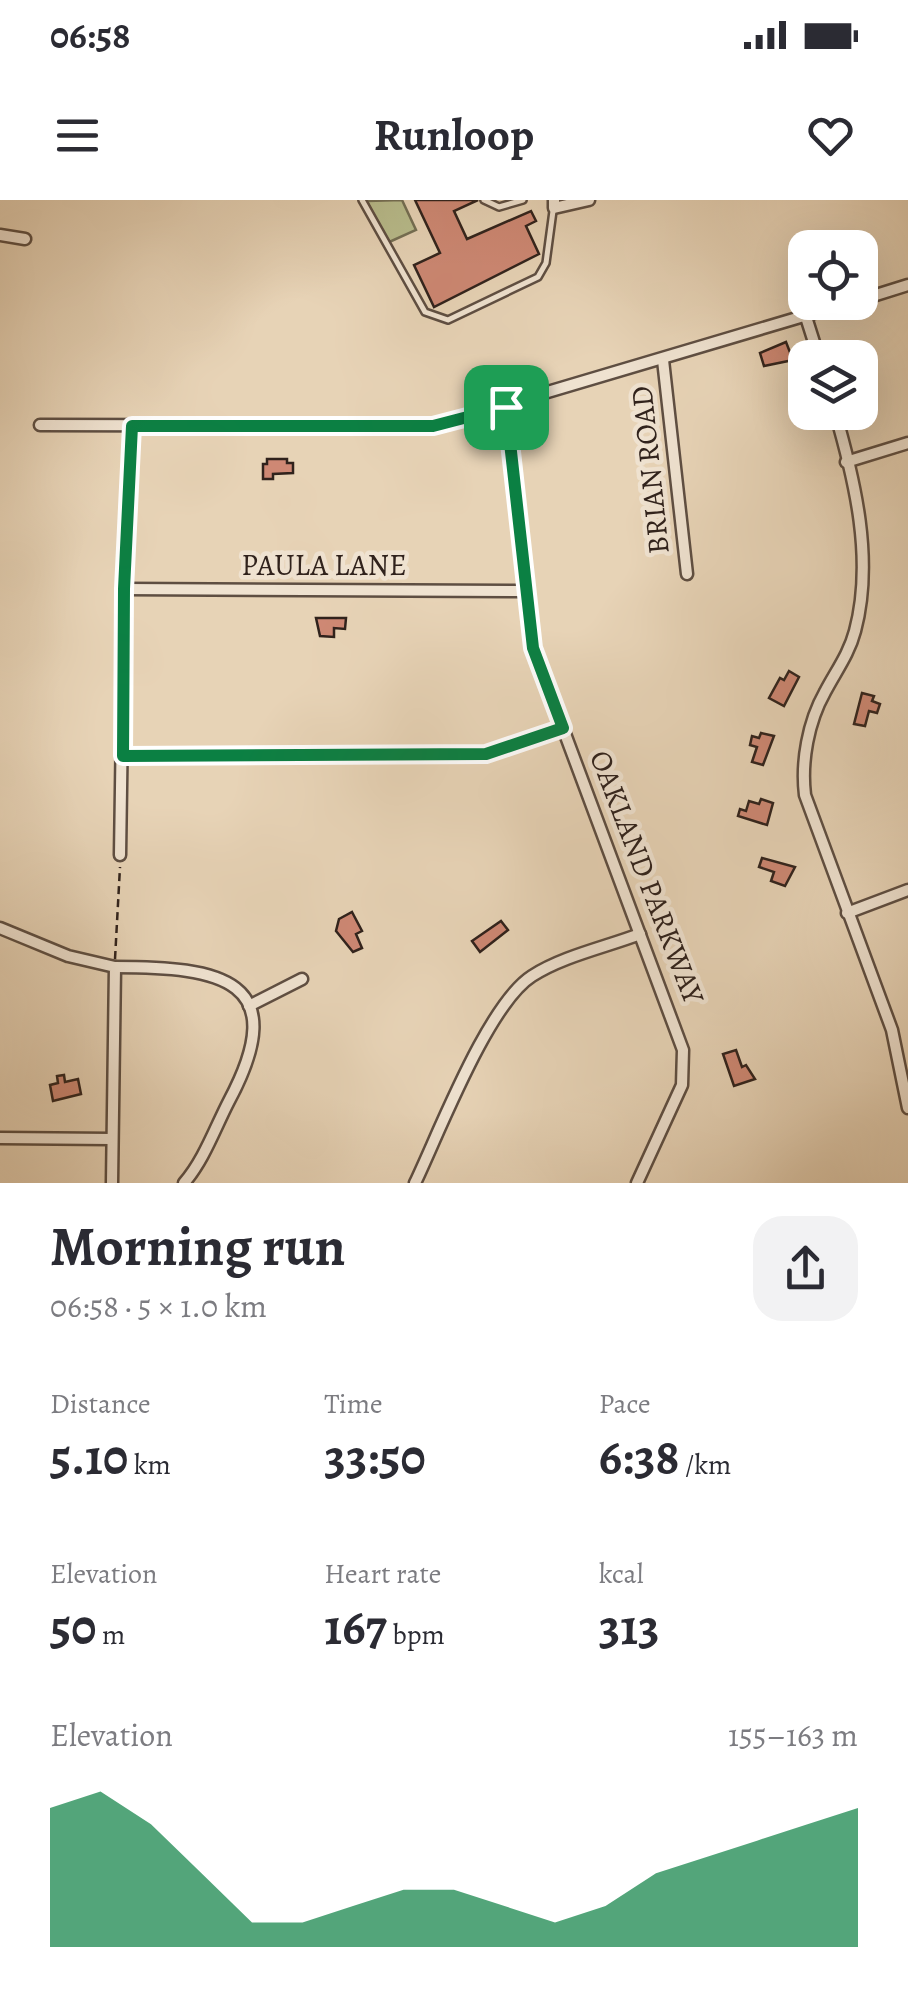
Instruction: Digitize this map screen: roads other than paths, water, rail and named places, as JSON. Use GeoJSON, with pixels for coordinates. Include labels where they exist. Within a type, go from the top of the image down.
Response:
{"type":"FeatureCollection","features":[{"type":"Feature","properties":{"kind":"street"},"geometry":{"type":"LineString","coordinates":[[554,204],[589,200]]}},
{"type":"Feature","properties":{"kind":"street"},"geometry":{"type":"LineString","coordinates":[[0,235],[25,239]]}},
{"type":"Feature","properties":{"kind":"street"},"geometry":{"type":"LineString","coordinates":[[878,294],[908,284]]}},
{"type":"Feature","properties":{"kind":"street"},"geometry":{"type":"LineString","coordinates":[[40,425],[433,426],[796,320]]}},
{"type":"Feature","properties":{"kind":"street","name":"BRIAN ROAD"},"geometry":{"type":"LineString","coordinates":[[663,360],[687,574]]}},
{"type":"Feature","properties":{"kind":"street","name":"OAKLAND PARKWAY"},"geometry":{"type":"LineString","coordinates":[[506,407],[533,648],[679,1034],[684,1070],[676,1101],[637,1183]]}},
{"type":"Feature","properties":{"kind":"street"},"geometry":{"type":"LineString","coordinates":[[120,855],[124,589],[132,426]]}},
{"type":"Feature","properties":{"kind":"street"},"geometry":{"type":"LineString","coordinates":[[839,430],[859,524],[865,585],[855,633],[811,726],[803,778],[805,796],[892,1030],[908,1108]]}},
{"type":"Feature","properties":{"kind":"street"},"geometry":{"type":"LineString","coordinates":[[846,462],[908,443]]}},
{"type":"Feature","properties":{"kind":"street","name":"PAULA LANE"},"geometry":{"type":"LineString","coordinates":[[124,589],[524,591]]}},
{"type":"Feature","properties":{"kind":"street"},"geometry":{"type":"LineString","coordinates":[[123,756],[486,754],[563,728]]}},
{"type":"Feature","properties":{"kind":"street"},"geometry":{"type":"LineString","coordinates":[[847,913],[908,890]]}},
{"type":"Feature","properties":{"kind":"street"},"geometry":{"type":"LineString","coordinates":[[0,928],[68,956],[115,967],[165,967],[210,973],[232,985],[249,1006],[253,1050],[184,1183]]}},
{"type":"Feature","properties":{"kind":"street"},"geometry":{"type":"LineString","coordinates":[[415,1183],[484,1040],[514,991],[544,970],[640,934]]}},
{"type":"Feature","properties":{"kind":"street"},"geometry":{"type":"LineString","coordinates":[[112,1183],[115,967]]}},
{"type":"Feature","properties":{"kind":"street"},"geometry":{"type":"LineString","coordinates":[[249,1006],[302,979]]}},
{"type":"Feature","properties":{"kind":"street"},"geometry":{"type":"LineString","coordinates":[[0,1138],[111,1139]]}},
{"type":"Feature","properties":{"kind":"lane"},"geometry":{"type":"LineString","coordinates":[[362,200],[425,312],[448,320],[538,277],[546,263],[554,204]]}},
{"type":"Feature","properties":{"kind":"lane"},"geometry":{"type":"LineString","coordinates":[[484,200],[499,207],[518,201]]}}]}
